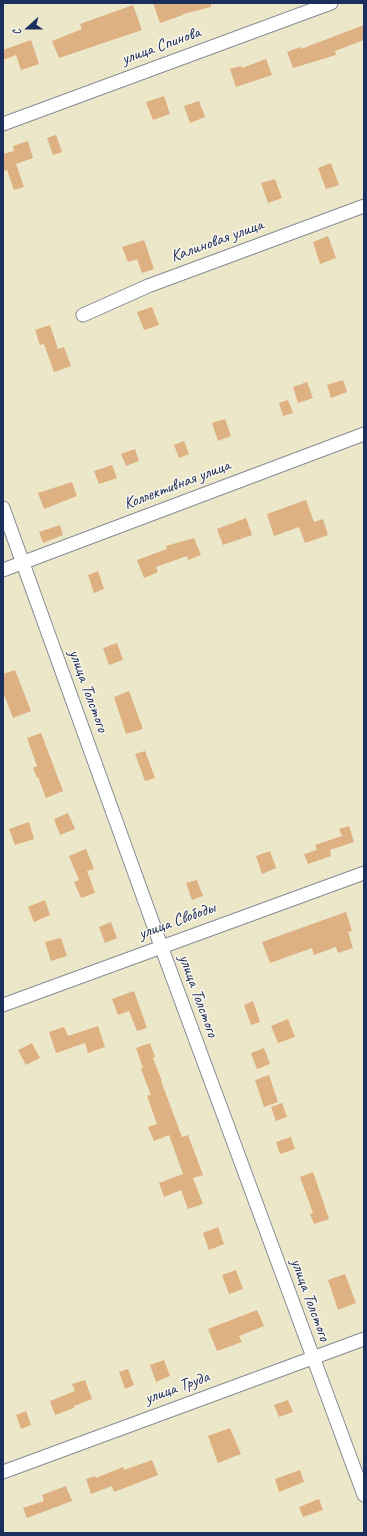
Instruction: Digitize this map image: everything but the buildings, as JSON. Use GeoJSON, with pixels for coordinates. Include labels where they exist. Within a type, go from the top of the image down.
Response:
{"type":"FeatureCollection","features":[{"type":"Feature","properties":{"kind":"street","name":"улица Спинова"},"geometry":{"type":"LineString","coordinates":[[3,124],[331,3]]}},
{"type":"Feature","properties":{"kind":"street","name":"Калиновая улица"},"geometry":{"type":"LineString","coordinates":[[84,315],[148,286],[364,206]]}},
{"type":"Feature","properties":{"kind":"street","name":"Коллективная улица"},"geometry":{"type":"LineString","coordinates":[[3,570],[364,434]]}},
{"type":"Feature","properties":{"kind":"street","name":"улица Толстого"},"geometry":{"type":"LineString","coordinates":[[3,508],[161,946],[312,1358],[364,1495]]}},
{"type":"Feature","properties":{"kind":"street","name":"улица Свободы"},"geometry":{"type":"LineString","coordinates":[[3,1005],[364,873]]}},
{"type":"Feature","properties":{"kind":"street","name":"улица Труда"},"geometry":{"type":"LineString","coordinates":[[3,1472],[364,1339]]}}]}
